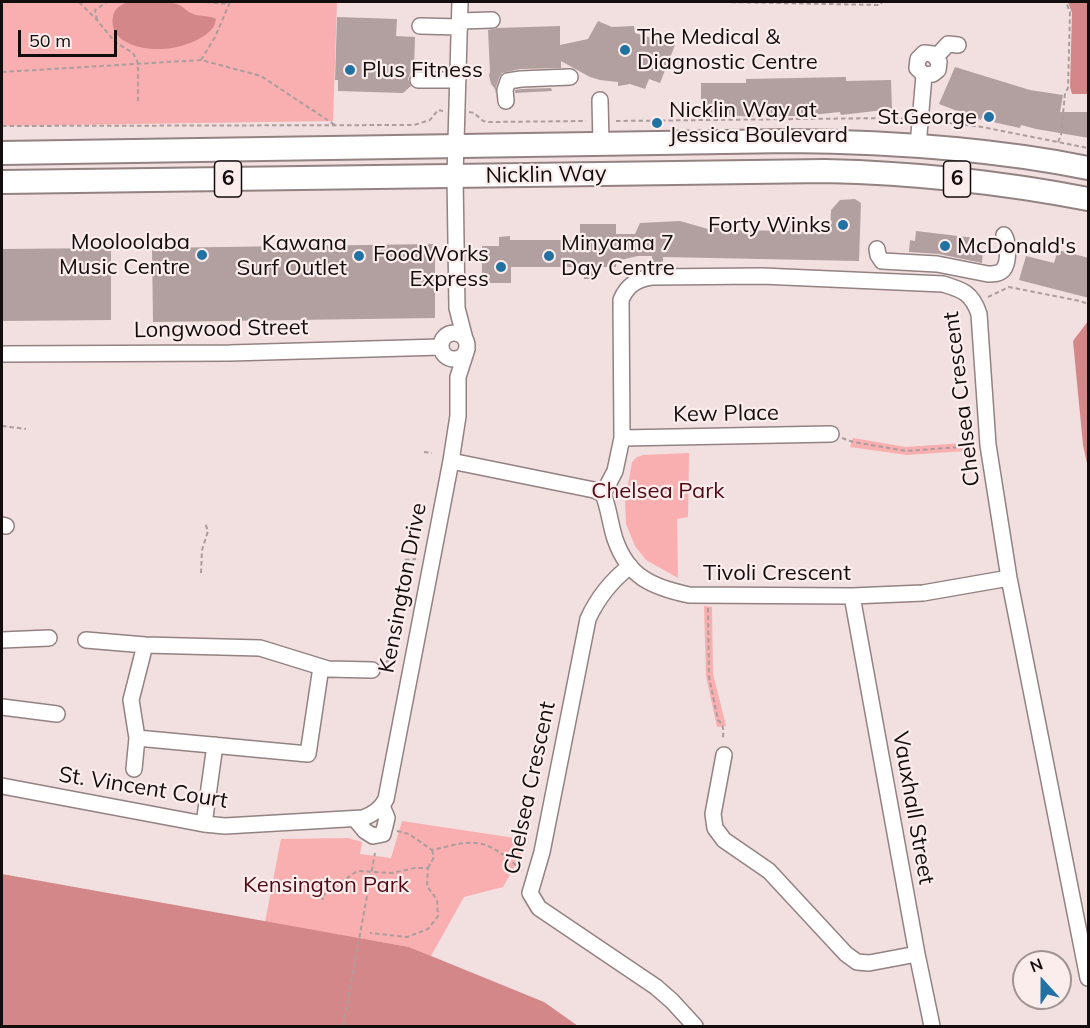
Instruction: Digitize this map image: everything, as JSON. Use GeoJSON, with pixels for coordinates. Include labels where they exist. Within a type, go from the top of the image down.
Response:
{"type":"FeatureCollection","features":[{"type":"Feature","properties":{"kind":"highway","name":"Nicklin Way"},"geometry":{"type":"LineString","coordinates":[[2,153],[789,141],[918,146],[997,154],[1089,168]]}},
{"type":"Feature","properties":{"kind":"highway","name":"Nicklin Way"},"geometry":{"type":"LineString","coordinates":[[2,182],[825,171],[877,172],[978,181],[1089,199]]}},
{"type":"Feature","properties":{"kind":"street"},"geometry":{"type":"LineString","coordinates":[[446,346],[460,357],[464,354],[466,344],[457,308],[455,176],[460,2]]}},
{"type":"Feature","properties":{"kind":"street"},"geometry":{"type":"LineString","coordinates":[[420,26],[492,20]]}},
{"type":"Feature","properties":{"kind":"street"},"geometry":{"type":"LineString","coordinates":[[918,146],[924,75],[916,68],[918,59],[924,53],[933,54],[936,57],[948,44],[958,45]]}},
{"type":"Feature","properties":{"kind":"street"},"geometry":{"type":"LineString","coordinates":[[506,101],[508,81],[570,77]]}},
{"type":"Feature","properties":{"kind":"street"},"geometry":{"type":"LineString","coordinates":[[418,80],[458,80]]}},
{"type":"Feature","properties":{"kind":"street"},"geometry":{"type":"LineString","coordinates":[[600,100],[601,144]]}},
{"type":"Feature","properties":{"kind":"street"},"geometry":{"type":"LineString","coordinates":[[877,249],[882,261],[937,264],[997,274],[1005,266],[1007,241],[1004,235]]}},
{"type":"Feature","properties":{"kind":"street","name":"Chelsea Crescent"},"geometry":{"type":"LineString","coordinates":[[603,494],[615,471],[622,438],[621,300],[630,285],[640,279],[762,276],[943,285],[969,294],[979,314],[988,445],[1009,578],[1089,978]]}},
{"type":"Feature","properties":{"kind":"street"},"geometry":{"type":"LineString","coordinates":[[446,346],[457,308]]}},
{"type":"Feature","properties":{"kind":"street"},"geometry":{"type":"LineString","coordinates":[[446,346],[458,333],[466,344]]}},
{"type":"Feature","properties":{"kind":"street","name":"Kensington Drive"},"geometry":{"type":"LineString","coordinates":[[355,819],[365,831],[373,836],[382,834],[387,818],[382,806],[386,799],[451,462],[458,416],[458,377],[466,344]]}},
{"type":"Feature","properties":{"kind":"street","name":"Kensington Drive"},"geometry":{"type":"LineString","coordinates":[[446,346],[458,377]]}},
{"type":"Feature","properties":{"kind":"street","name":"Longwood Street"},"geometry":{"type":"LineString","coordinates":[[2,354],[230,352],[446,346]]}},
{"type":"Feature","properties":{"kind":"street","name":"Kew Place"},"geometry":{"type":"LineString","coordinates":[[622,438],[831,434]]}},
{"type":"Feature","properties":{"kind":"street"},"geometry":{"type":"LineString","coordinates":[[451,462],[594,490],[603,494]]}},
{"type":"Feature","properties":{"kind":"street","name":"Tivoli Crescent"},"geometry":{"type":"LineString","coordinates":[[603,494],[615,538],[630,566],[642,579],[663,589],[689,596],[852,596],[923,592],[1009,578]]}},
{"type":"Feature","properties":{"kind":"street","name":"Chelsea Crescent"},"geometry":{"type":"LineString","coordinates":[[630,566],[618,575],[596,602],[588,619],[542,852],[530,893],[538,908],[656,987],[695,1026]]}},
{"type":"Feature","properties":{"kind":"street","name":"Vauxhall Street"},"geometry":{"type":"LineString","coordinates":[[852,596],[932,1026]]}},
{"type":"Feature","properties":{"kind":"street"},"geometry":{"type":"LineString","coordinates":[[2,640],[49,638]]}},
{"type":"Feature","properties":{"kind":"street"},"geometry":{"type":"LineString","coordinates":[[86,640],[145,645],[260,648],[328,669],[372,670]]}},
{"type":"Feature","properties":{"kind":"street"},"geometry":{"type":"LineString","coordinates":[[134,769],[137,738],[131,700],[145,645]]}},
{"type":"Feature","properties":{"kind":"street"},"geometry":{"type":"LineString","coordinates":[[137,738],[308,754],[321,667]]}},
{"type":"Feature","properties":{"kind":"street"},"geometry":{"type":"LineString","coordinates":[[2,707],[57,714]]}},
{"type":"Feature","properties":{"kind":"street"},"geometry":{"type":"LineString","coordinates":[[204,824],[215,745]]}},
{"type":"Feature","properties":{"kind":"street"},"geometry":{"type":"LineString","coordinates":[[724,755],[713,814],[714,828],[724,840],[769,871],[846,954],[857,962],[869,963],[917,954]]}},
{"type":"Feature","properties":{"kind":"street","name":"St. Vincent Court"},"geometry":{"type":"LineString","coordinates":[[2,786],[225,826],[363,818],[373,814],[382,806]]}},
{"type":"Feature","properties":{"kind":"path"},"geometry":{"type":"LineString","coordinates":[[79,2],[115,42],[134,53],[138,63],[138,104]]}},
{"type":"Feature","properties":{"kind":"path"},"geometry":{"type":"LineString","coordinates":[[97,20],[95,10],[107,2]]}},
{"type":"Feature","properties":{"kind":"path"},"geometry":{"type":"LineString","coordinates":[[201,60],[215,37],[229,3],[206,2]]}},
{"type":"Feature","properties":{"kind":"path"},"geometry":{"type":"LineString","coordinates":[[724,2],[880,5],[882,2]]}},
{"type":"Feature","properties":{"kind":"path"},"geometry":{"type":"LineString","coordinates":[[1058,142],[1061,135],[1065,93],[1068,88],[1070,12],[1066,2]]}},
{"type":"Feature","properties":{"kind":"path"},"geometry":{"type":"LineString","coordinates":[[2,72],[201,60],[261,76],[335,125]]}},
{"type":"Feature","properties":{"kind":"path"},"geometry":{"type":"LineString","coordinates":[[2,126],[414,125],[430,120],[438,110],[442,111]]}},
{"type":"Feature","properties":{"kind":"path"},"geometry":{"type":"LineString","coordinates":[[976,304],[1009,287],[1089,304]]}},
{"type":"Feature","properties":{"kind":"path"},"geometry":{"type":"LineString","coordinates":[[2,426],[26,429]]}},
{"type":"Feature","properties":{"kind":"path"},"geometry":{"type":"LineString","coordinates":[[831,434],[853,442],[906,451],[988,445]]}},
{"type":"Feature","properties":{"kind":"path"},"geometry":{"type":"LineString","coordinates":[[424,452],[432,453]]}},
{"type":"Feature","properties":{"kind":"path"},"geometry":{"type":"LineString","coordinates":[[201,573],[202,550],[208,531],[205,523]]}},
{"type":"Feature","properties":{"kind":"path"},"geometry":{"type":"LineString","coordinates":[[405,560],[416,558]]}},
{"type":"Feature","properties":{"kind":"path"},"geometry":{"type":"LineString","coordinates":[[708,596],[709,677],[718,720],[723,727],[724,755]]}},
{"type":"Feature","properties":{"kind":"path"},"geometry":{"type":"LineString","coordinates":[[372,670],[400,651]]}},
{"type":"Feature","properties":{"kind":"path"},"geometry":{"type":"LineString","coordinates":[[370,933],[407,937],[428,929],[438,916],[437,900],[428,886],[428,868],[434,857],[432,850],[409,834],[397,831]]}},
{"type":"Feature","properties":{"kind":"path"},"geometry":{"type":"LineString","coordinates":[[432,850],[466,843],[479,843],[492,847],[506,856],[533,881]]}},
{"type":"Feature","properties":{"kind":"path"},"geometry":{"type":"LineString","coordinates":[[343,1026],[375,854]]}},
{"type":"Feature","properties":{"kind":"path"},"geometry":{"type":"LineString","coordinates":[[322,896],[354,872],[392,873],[428,868]]}},
{"type":"Feature","properties":{"kind":"path"},"geometry":{"type":"LineString","coordinates":[[319,890],[323,900]]}},
{"type":"Feature","properties":{"kind":"green space"},"geometry":{"type":"Polygon","coordinates":[[[2,2],[337,2],[333,121],[2,126],[2,2]]]}},
{"type":"Feature","properties":{"kind":"green space"},"geometry":{"type":"Polygon","coordinates":[[[853,438],[906,447],[964,443],[965,451],[907,455],[850,447],[853,438]]]}},
{"type":"Feature","properties":{"kind":"green space","name":"Chelsea Park"},"geometry":{"type":"Polygon","coordinates":[[[689,453],[688,517],[677,519],[678,578],[646,560],[635,546],[626,524],[625,502],[632,462],[637,457],[689,453]]]}},
{"type":"Feature","properties":{"kind":"green space"},"geometry":{"type":"Polygon","coordinates":[[[704,606],[712,607],[713,674],[726,726],[717,727],[706,676],[704,606]]]}},
{"type":"Feature","properties":{"kind":"green space","name":"Kensington Park"},"geometry":{"type":"Polygon","coordinates":[[[402,821],[528,840],[503,887],[464,897],[431,956],[409,947],[265,922],[281,839],[348,838],[362,842],[360,854],[391,858],[402,821]]]}},
{"type":"Feature","properties":{"kind":"shaded area"},"geometry":{"type":"Polygon","coordinates":[[[129,2],[172,3],[193,14],[216,19],[211,30],[192,42],[163,49],[143,48],[123,40],[113,26],[115,11],[121,5],[129,2]]]}},
{"type":"Feature","properties":{"kind":"shaded area"},"geometry":{"type":"Polygon","coordinates":[[[1068,2],[1088,2],[1088,94],[1072,94],[1070,87],[1072,13],[1068,2]]]}},
{"type":"Feature","properties":{"kind":"shaded area"},"geometry":{"type":"Polygon","coordinates":[[[1088,321],[1088,468],[1083,445],[1073,341],[1088,321]]]}},
{"type":"Feature","properties":{"kind":"shaded area"},"geometry":{"type":"Polygon","coordinates":[[[2,874],[409,947],[544,1002],[578,1026],[2,1026],[2,874]]]}},
{"type":"Feature","properties":{"kind":"building"},"geometry":{"type":"Polygon","coordinates":[[[337,17],[397,19],[396,36],[415,37],[414,70],[408,79],[411,86],[403,93],[338,91],[338,80],[335,80],[337,17]]]}},
{"type":"Feature","properties":{"kind":"building"},"geometry":{"type":"Polygon","coordinates":[[[598,21],[612,27],[634,26],[635,33],[675,45],[660,83],[649,79],[645,89],[630,84],[618,86],[618,82],[590,77],[561,61],[561,68],[520,69],[502,73],[496,87],[496,94],[489,75],[488,30],[560,26],[560,45],[588,39],[598,21]]]}},
{"type":"Feature","properties":{"kind":"building"},"geometry":{"type":"Polygon","coordinates":[[[955,67],[1030,90],[1063,95],[1060,112],[1089,112],[1089,138],[1021,125],[1020,128],[981,118],[981,120],[939,104],[955,67]]]}},
{"type":"Feature","properties":{"kind":"building"},"geometry":{"type":"Polygon","coordinates":[[[846,77],[846,81],[891,80],[892,109],[841,115],[840,112],[801,116],[771,116],[754,113],[753,117],[701,113],[701,83],[746,83],[746,79],[846,77]]]}},
{"type":"Feature","properties":{"kind":"building"},"geometry":{"type":"Polygon","coordinates":[[[551,88],[552,91],[515,93],[515,90],[522,89],[551,88]]]}},
{"type":"Feature","properties":{"kind":"building"},"geometry":{"type":"Polygon","coordinates":[[[855,199],[861,203],[859,261],[663,257],[663,262],[652,262],[652,256],[638,256],[616,261],[616,267],[597,267],[597,279],[584,279],[584,267],[511,267],[511,283],[482,283],[482,246],[499,246],[499,237],[510,236],[510,240],[580,240],[580,224],[616,224],[616,234],[635,234],[640,223],[680,221],[708,229],[709,227],[730,227],[730,230],[789,231],[790,225],[800,226],[800,232],[830,233],[831,210],[840,200],[855,199]]]}},
{"type":"Feature","properties":{"kind":"building"},"geometry":{"type":"Polygon","coordinates":[[[916,231],[975,238],[973,250],[983,251],[982,263],[939,254],[909,252],[910,240],[915,241],[916,231]]]}},
{"type":"Feature","properties":{"kind":"building"},"geometry":{"type":"Polygon","coordinates":[[[435,244],[435,318],[153,322],[152,248],[435,244]]]}},
{"type":"Feature","properties":{"kind":"building"},"geometry":{"type":"Polygon","coordinates":[[[111,248],[111,320],[2,321],[2,249],[111,248]]]}},
{"type":"Feature","properties":{"kind":"building"},"geometry":{"type":"Polygon","coordinates":[[[1058,250],[1089,258],[1089,298],[1019,280],[1026,256],[1054,263],[1058,250]]]}},
{"type":"Feature","properties":{"kind":"place","name":"The Medical & Diagnostic Centre"},"geometry":{"type":"Point","coordinates":[625,50]}},
{"type":"Feature","properties":{"kind":"place","name":"Plus Fitness"},"geometry":{"type":"Point","coordinates":[350,70]}},
{"type":"Feature","properties":{"kind":"place","name":"St.George"},"geometry":{"type":"Point","coordinates":[989,117]}},
{"type":"Feature","properties":{"kind":"place","name":"Nicklin Way at Jessica Boulevard"},"geometry":{"type":"Point","coordinates":[657,123]}},
{"type":"Feature","properties":{"kind":"place","name":"Forty Winks"},"geometry":{"type":"Point","coordinates":[843,225]}},
{"type":"Feature","properties":{"kind":"place","name":"McDonald's"},"geometry":{"type":"Point","coordinates":[945,246]}},
{"type":"Feature","properties":{"kind":"place","name":"Mooloolaba Music Centre"},"geometry":{"type":"Point","coordinates":[202,255]}},
{"type":"Feature","properties":{"kind":"place","name":"Kawana Surf Outlet"},"geometry":{"type":"Point","coordinates":[359,256]}},
{"type":"Feature","properties":{"kind":"place","name":"Minyama 7 Day Centre"},"geometry":{"type":"Point","coordinates":[549,256]}},
{"type":"Feature","properties":{"kind":"place","name":"FoodWorks Express"},"geometry":{"type":"Point","coordinates":[501,267]}}]}
